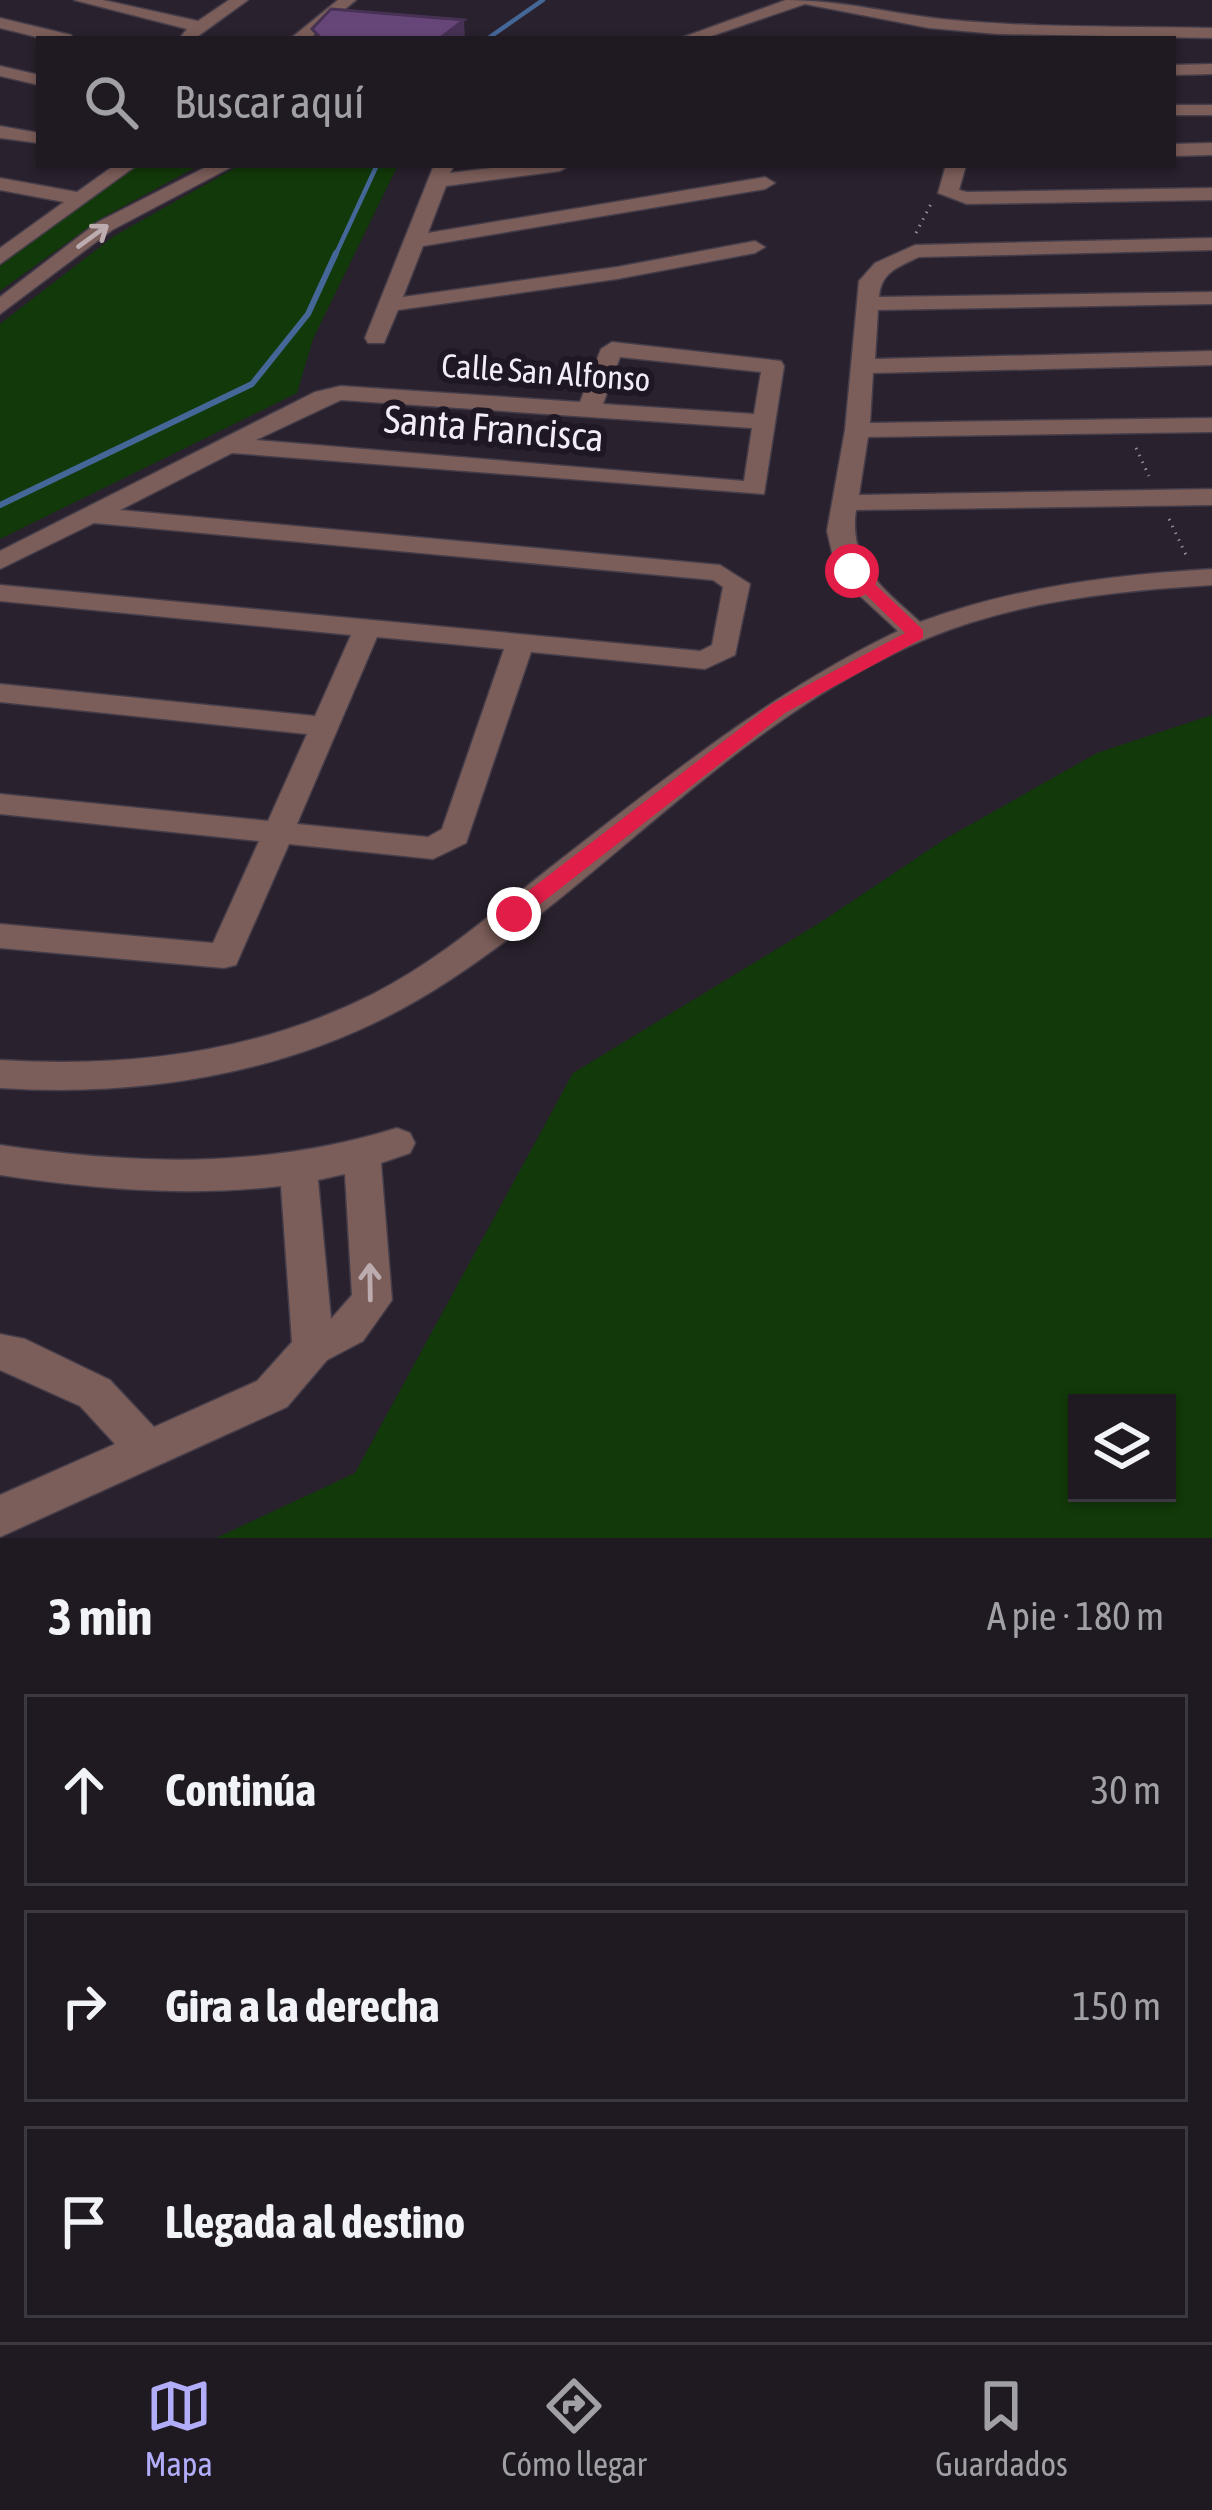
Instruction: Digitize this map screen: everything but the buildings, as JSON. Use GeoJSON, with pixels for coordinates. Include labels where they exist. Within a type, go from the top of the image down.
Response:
{"type":"FeatureCollection","features":[{"type":"Feature","properties":{"kind":"street"},"geometry":{"type":"LineString","coordinates":[[82,0],[200,27]]}},
{"type":"Feature","properties":{"kind":"street"},"geometry":{"type":"LineString","coordinates":[[187,36],[240,0]]}},
{"type":"Feature","properties":{"kind":"street"},"geometry":{"type":"LineString","coordinates":[[302,36],[348,0]]}},
{"type":"Feature","properties":{"kind":"street"},"geometry":{"type":"LineString","coordinates":[[695,36],[804,0],[929,23],[1212,20]]}},
{"type":"Feature","properties":{"kind":"street"},"geometry":{"type":"LineString","coordinates":[[886,0],[984,22],[1212,34]]}},
{"type":"Feature","properties":{"kind":"street"},"geometry":{"type":"LineString","coordinates":[[0,23],[53,36]]}},
{"type":"Feature","properties":{"kind":"street"},"geometry":{"type":"LineString","coordinates":[[1176,70],[1212,69]]}},
{"type":"Feature","properties":{"kind":"street"},"geometry":{"type":"LineString","coordinates":[[4,75],[36,80]]}},
{"type":"Feature","properties":{"kind":"street"},"geometry":{"type":"LineString","coordinates":[[1176,110],[1212,110]]}},
{"type":"Feature","properties":{"kind":"street"},"geometry":{"type":"LineString","coordinates":[[0,132],[36,137]]}},
{"type":"Feature","properties":{"kind":"street"},"geometry":{"type":"LineString","coordinates":[[15,152],[36,138]]}},
{"type":"Feature","properties":{"kind":"street"},"geometry":{"type":"LineString","coordinates":[[1176,150],[1212,149]]}},
{"type":"Feature","properties":{"kind":"street"},"geometry":{"type":"LineString","coordinates":[[0,258],[123,168]]}},
{"type":"Feature","properties":{"kind":"street"},"geometry":{"type":"LineString","coordinates":[[0,307],[105,226],[219,168]]}},
{"type":"Feature","properties":{"kind":"street"},"geometry":{"type":"LineString","coordinates":[[376,338],[440,173],[520,168]]}},
{"type":"Feature","properties":{"kind":"street"},"geometry":{"type":"LineString","coordinates":[[955,168],[948,193],[968,198],[1212,194]]}},
{"type":"Feature","properties":{"kind":"street"},"geometry":{"type":"LineString","coordinates":[[414,241],[765,183]]}},
{"type":"Feature","properties":{"kind":"street"},"geometry":{"type":"LineString","coordinates":[[0,184],[81,199]]}},
{"type":"Feature","properties":{"kind":"street"},"geometry":{"type":"LineString","coordinates":[[917,634],[869,590],[843,556],[840,530],[857,430],[870,280],[904,255],[938,249],[1212,244]]}},
{"type":"Feature","properties":{"kind":"street"},"geometry":{"type":"LineString","coordinates":[[389,305],[617,273],[755,247]]}},
{"type":"Feature","properties":{"kind":"street"},"geometry":{"type":"LineString","coordinates":[[867,304],[1212,298]]}},
{"type":"Feature","properties":{"kind":"street"},"geometry":{"type":"LineString","coordinates":[[590,409],[612,350],[773,366],[765,422]]}},
{"type":"Feature","properties":{"kind":"street"},"geometry":{"type":"LineString","coordinates":[[862,366],[1212,358]]}},
{"type":"Feature","properties":{"kind":"street","name":"Calle San Alfonso"},"geometry":{"type":"LineString","coordinates":[[227,445],[323,397],[358,392],[765,422]]}},
{"type":"Feature","properties":{"kind":"street","name":"Santa Francisca"},"geometry":{"type":"LineString","coordinates":[[227,445],[755,490],[765,422]]}},
{"type":"Feature","properties":{"kind":"street"},"geometry":{"type":"LineString","coordinates":[[857,430],[1212,425]]}},
{"type":"Feature","properties":{"kind":"street"},"geometry":{"type":"LineString","coordinates":[[0,561],[227,445]]}},
{"type":"Feature","properties":{"kind":"street"},"geometry":{"type":"LineString","coordinates":[[845,503],[1212,497]]}},
{"type":"Feature","properties":{"kind":"street"},"geometry":{"type":"LineString","coordinates":[[0,592],[705,660],[725,649],[737,584],[720,573],[89,515]]}},
{"type":"Feature","properties":{"kind":"street"},"geometry":{"type":"LineString","coordinates":[[0,1074],[104,1079],[155,1074],[275,1049],[339,1024],[438,972],[779,709],[917,634],[943,623],[1071,591],[1212,577]]}},
{"type":"Feature","properties":{"kind":"street"},"geometry":{"type":"LineString","coordinates":[[0,936],[224,956],[367,629]]}},
{"type":"Feature","properties":{"kind":"street"},"geometry":{"type":"LineString","coordinates":[[0,804],[433,848],[455,835],[519,645]]}},
{"type":"Feature","properties":{"kind":"street"},"geometry":{"type":"LineString","coordinates":[[0,693],[324,725]]}},
{"type":"Feature","properties":{"kind":"street"},"geometry":{"type":"LineString","coordinates":[[0,1160],[138,1175],[298,1169],[398,1143]]}},
{"type":"Feature","properties":{"kind":"street"},"geometry":{"type":"LineString","coordinates":[[0,1516],[272,1394],[313,1347],[349,1329],[372,1300],[362,1156]]}},
{"type":"Feature","properties":{"kind":"street"},"geometry":{"type":"LineString","coordinates":[[298,1169],[313,1347]]}},
{"type":"Feature","properties":{"kind":"street"},"geometry":{"type":"LineString","coordinates":[[0,1352],[11,1352],[95,1393],[148,1450]]}},
{"type":"Feature","properties":{"kind":"path"},"geometry":{"type":"LineString","coordinates":[[904,255],[933,199],[948,193]]}},
{"type":"Feature","properties":{"kind":"green space"},"geometry":{"type":"Polygon","coordinates":[[[132,168],[194,168],[100,219],[0,291],[0,266],[132,168]]]}},
{"type":"Feature","properties":{"kind":"green space"},"geometry":{"type":"Polygon","coordinates":[[[235,168],[397,168],[313,339],[297,393],[0,539],[0,324],[114,236],[235,168]]]}},
{"type":"Feature","properties":{"kind":"green space"},"geometry":{"type":"Polygon","coordinates":[[[1212,715],[1212,1538],[216,1538],[355,1473],[573,1073],[821,922],[945,839],[1097,753],[1212,715]]]}},
{"type":"Feature","properties":{"kind":"waterway"},"geometry":{"type":"LineString","coordinates":[[491,36],[543,0]]}},
{"type":"Feature","properties":{"kind":"waterway"},"geometry":{"type":"LineString","coordinates":[[335,256],[376,168]]}},
{"type":"Feature","properties":{"kind":"waterway"},"geometry":{"type":"LineString","coordinates":[[0,505],[252,384],[308,314],[336,253]]}},
{"type":"Feature","properties":{"kind":"route"},"geometry":{"type":"LineString","coordinates":[[514,914],[779,709],[880,650],[917,634],[852,571]]}}]}
